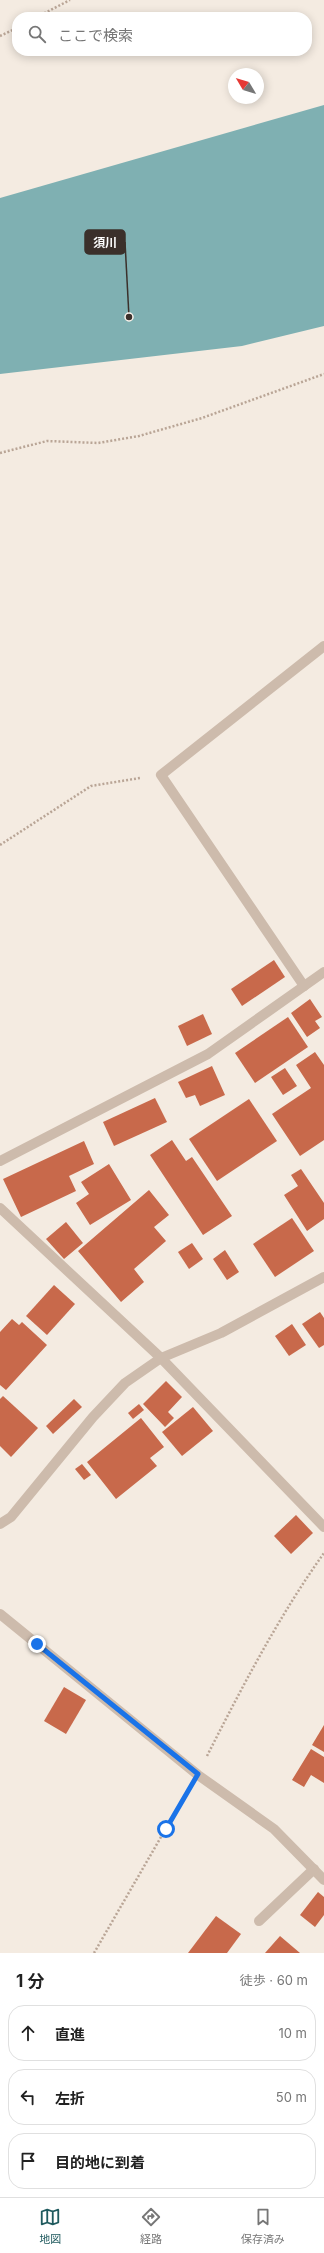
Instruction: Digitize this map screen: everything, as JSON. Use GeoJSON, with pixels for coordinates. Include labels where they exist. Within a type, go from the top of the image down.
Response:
{"type":"FeatureCollection","features":[{"type":"Feature","properties":{"kind":"street"},"geometry":{"type":"LineString","coordinates":[[304,986],[161,775],[324,646]]}},
{"type":"Feature","properties":{"kind":"street"},"geometry":{"type":"LineString","coordinates":[[0,1161],[208,1054],[324,972]]}},
{"type":"Feature","properties":{"kind":"street"},"geometry":{"type":"LineString","coordinates":[[0,1208],[162,1358],[324,1527]]}},
{"type":"Feature","properties":{"kind":"street"},"geometry":{"type":"LineString","coordinates":[[0,1524],[11,1517],[124,1383],[162,1358],[221,1333],[324,1277]]}},
{"type":"Feature","properties":{"kind":"street"},"geometry":{"type":"LineString","coordinates":[[0,1614],[198,1774],[274,1829],[324,1880]]}},
{"type":"Feature","properties":{"kind":"street"},"geometry":{"type":"LineString","coordinates":[[258,1921],[314,1869]]}},
{"type":"Feature","properties":{"kind":"path"},"geometry":{"type":"LineString","coordinates":[[47,12],[70,0]]}},
{"type":"Feature","properties":{"kind":"path"},"geometry":{"type":"LineString","coordinates":[[0,36],[12,30]]}},
{"type":"Feature","properties":{"kind":"path"},"geometry":{"type":"LineString","coordinates":[[0,453],[47,442],[98,443],[139,436],[202,418],[324,374]]}},
{"type":"Feature","properties":{"kind":"path"},"geometry":{"type":"LineString","coordinates":[[0,845],[91,786],[161,775]]}},
{"type":"Feature","properties":{"kind":"path"},"geometry":{"type":"LineString","coordinates":[[94,1953],[198,1774],[231,1708],[301,1585],[324,1552]]}},
{"type":"Feature","properties":{"kind":"water"},"geometry":{"type":"Polygon","coordinates":[[[324,105],[324,326],[242,346],[0,374],[0,198],[324,105]]]}},
{"type":"Feature","properties":{"kind":"building"},"geometry":{"type":"Polygon","coordinates":[[[274,960],[285,977],[242,1006],[231,989],[274,960]]]}},
{"type":"Feature","properties":{"kind":"building"},"geometry":{"type":"Polygon","coordinates":[[[310,999],[322,1017],[315,1021],[320,1028],[307,1037],[291,1013],[310,999]]]}},
{"type":"Feature","properties":{"kind":"building"},"geometry":{"type":"Polygon","coordinates":[[[203,1014],[212,1034],[187,1046],[178,1026],[203,1014]]]}},
{"type":"Feature","properties":{"kind":"building"},"geometry":{"type":"Polygon","coordinates":[[[288,1017],[308,1047],[255,1083],[235,1053],[288,1017]]]}},
{"type":"Feature","properties":{"kind":"building"},"geometry":{"type":"Polygon","coordinates":[[[315,1052],[324,1065],[324,1140],[300,1156],[272,1114],[311,1088],[296,1065],[315,1052]]]}},
{"type":"Feature","properties":{"kind":"building"},"geometry":{"type":"Polygon","coordinates":[[[212,1066],[225,1095],[200,1106],[195,1095],[186,1098],[178,1082],[212,1066]]]}},
{"type":"Feature","properties":{"kind":"building"},"geometry":{"type":"Polygon","coordinates":[[[285,1068],[297,1086],[283,1095],[271,1077],[285,1068]]]}},
{"type":"Feature","properties":{"kind":"building"},"geometry":{"type":"Polygon","coordinates":[[[155,1098],[167,1122],[114,1146],[103,1122],[155,1098]]]}},
{"type":"Feature","properties":{"kind":"building"},"geometry":{"type":"Polygon","coordinates":[[[249,1099],[277,1141],[217,1181],[189,1139],[249,1099]]]}},
{"type":"Feature","properties":{"kind":"building"},"geometry":{"type":"Polygon","coordinates":[[[172,1140],[186,1161],[192,1157],[232,1216],[203,1235],[150,1155],[172,1140]]]}},
{"type":"Feature","properties":{"kind":"building"},"geometry":{"type":"Polygon","coordinates":[[[84,1141],[94,1164],[69,1176],[76,1191],[21,1217],[3,1179],[84,1141]]]}},
{"type":"Feature","properties":{"kind":"building"},"geometry":{"type":"Polygon","coordinates":[[[109,1164],[131,1200],[90,1225],[76,1203],[89,1194],[81,1182],[109,1164]]]}},
{"type":"Feature","properties":{"kind":"building"},"geometry":{"type":"Polygon","coordinates":[[[301,1169],[324,1203],[324,1219],[307,1231],[284,1195],[298,1186],[291,1175],[301,1169]]]}},
{"type":"Feature","properties":{"kind":"building"},"geometry":{"type":"Polygon","coordinates":[[[149,1190],[169,1215],[154,1227],[166,1241],[134,1269],[144,1282],[121,1302],[78,1251],[149,1190]]]}},
{"type":"Feature","properties":{"kind":"building"},"geometry":{"type":"Polygon","coordinates":[[[292,1218],[314,1251],[275,1277],[253,1244],[292,1218]]]}},
{"type":"Feature","properties":{"kind":"building"},"geometry":{"type":"Polygon","coordinates":[[[66,1222],[83,1243],[64,1259],[46,1239],[66,1222]]]}},
{"type":"Feature","properties":{"kind":"building"},"geometry":{"type":"Polygon","coordinates":[[[192,1243],[203,1259],[189,1269],[178,1252],[192,1243]]]}},
{"type":"Feature","properties":{"kind":"building"},"geometry":{"type":"Polygon","coordinates":[[[225,1250],[239,1272],[227,1280],[213,1259],[225,1250]]]}},
{"type":"Feature","properties":{"kind":"building"},"geometry":{"type":"Polygon","coordinates":[[[54,1285],[75,1304],[47,1335],[26,1316],[54,1285]]]}},
{"type":"Feature","properties":{"kind":"building"},"geometry":{"type":"Polygon","coordinates":[[[320,1312],[324,1318],[324,1345],[319,1348],[302,1324],[320,1312]]]}},
{"type":"Feature","properties":{"kind":"building"},"geometry":{"type":"Polygon","coordinates":[[[12,1319],[19,1325],[22,1322],[47,1345],[6,1390],[0,1385],[0,1332],[12,1319]]]}},
{"type":"Feature","properties":{"kind":"building"},"geometry":{"type":"Polygon","coordinates":[[[292,1324],[306,1345],[289,1356],[275,1336],[292,1324]]]}},
{"type":"Feature","properties":{"kind":"building"},"geometry":{"type":"Polygon","coordinates":[[[166,1381],[182,1397],[168,1412],[174,1418],[165,1427],[143,1404],[166,1381]]]}},
{"type":"Feature","properties":{"kind":"building"},"geometry":{"type":"Polygon","coordinates":[[[3,1396],[38,1428],[11,1457],[0,1446],[0,1399],[3,1396]]]}},
{"type":"Feature","properties":{"kind":"building"},"geometry":{"type":"Polygon","coordinates":[[[74,1399],[82,1407],[53,1434],[46,1426],[74,1399]]]}},
{"type":"Feature","properties":{"kind":"building"},"geometry":{"type":"Polygon","coordinates":[[[139,1404],[144,1410],[133,1419],[128,1413],[139,1404]]]}},
{"type":"Feature","properties":{"kind":"building"},"geometry":{"type":"Polygon","coordinates":[[[193,1407],[213,1431],[182,1456],[162,1432],[193,1407]]]}},
{"type":"Feature","properties":{"kind":"building"},"geometry":{"type":"Polygon","coordinates":[[[141,1418],[164,1447],[150,1458],[157,1466],[116,1499],[87,1462],[141,1418]]]}},
{"type":"Feature","properties":{"kind":"building"},"geometry":{"type":"Polygon","coordinates":[[[82,1464],[91,1475],[84,1480],[75,1469],[82,1464]]]}},
{"type":"Feature","properties":{"kind":"building"},"geometry":{"type":"Polygon","coordinates":[[[296,1515],[313,1533],[291,1554],[274,1536],[296,1515]]]}},
{"type":"Feature","properties":{"kind":"building"},"geometry":{"type":"Polygon","coordinates":[[[64,1687],[86,1700],[66,1734],[44,1721],[64,1687]]]}},
{"type":"Feature","properties":{"kind":"building"},"geometry":{"type":"Polygon","coordinates":[[[324,1725],[324,1752],[312,1745],[324,1725]]]}},
{"type":"Feature","properties":{"kind":"building"},"geometry":{"type":"Polygon","coordinates":[[[311,1749],[324,1757],[324,1783],[311,1775],[304,1787],[292,1780],[311,1749]]]}},
{"type":"Feature","properties":{"kind":"building"},"geometry":{"type":"Polygon","coordinates":[[[318,1892],[324,1897],[324,1915],[315,1927],[300,1915],[318,1892]]]}},
{"type":"Feature","properties":{"kind":"building"},"geometry":{"type":"Polygon","coordinates":[[[216,1916],[241,1934],[227,1953],[188,1953],[216,1916]]]}},
{"type":"Feature","properties":{"kind":"building"},"geometry":{"type":"Polygon","coordinates":[[[280,1936],[300,1953],[265,1953],[280,1936]]]}},
{"type":"Feature","properties":{"kind":"place","name":"須川"},"geometry":{"type":"Point","coordinates":[129,317]}},
{"type":"Feature","properties":{"kind":"route"},"geometry":{"type":"LineString","coordinates":[[37,1644],[198,1774],[166,1829]]}}]}
